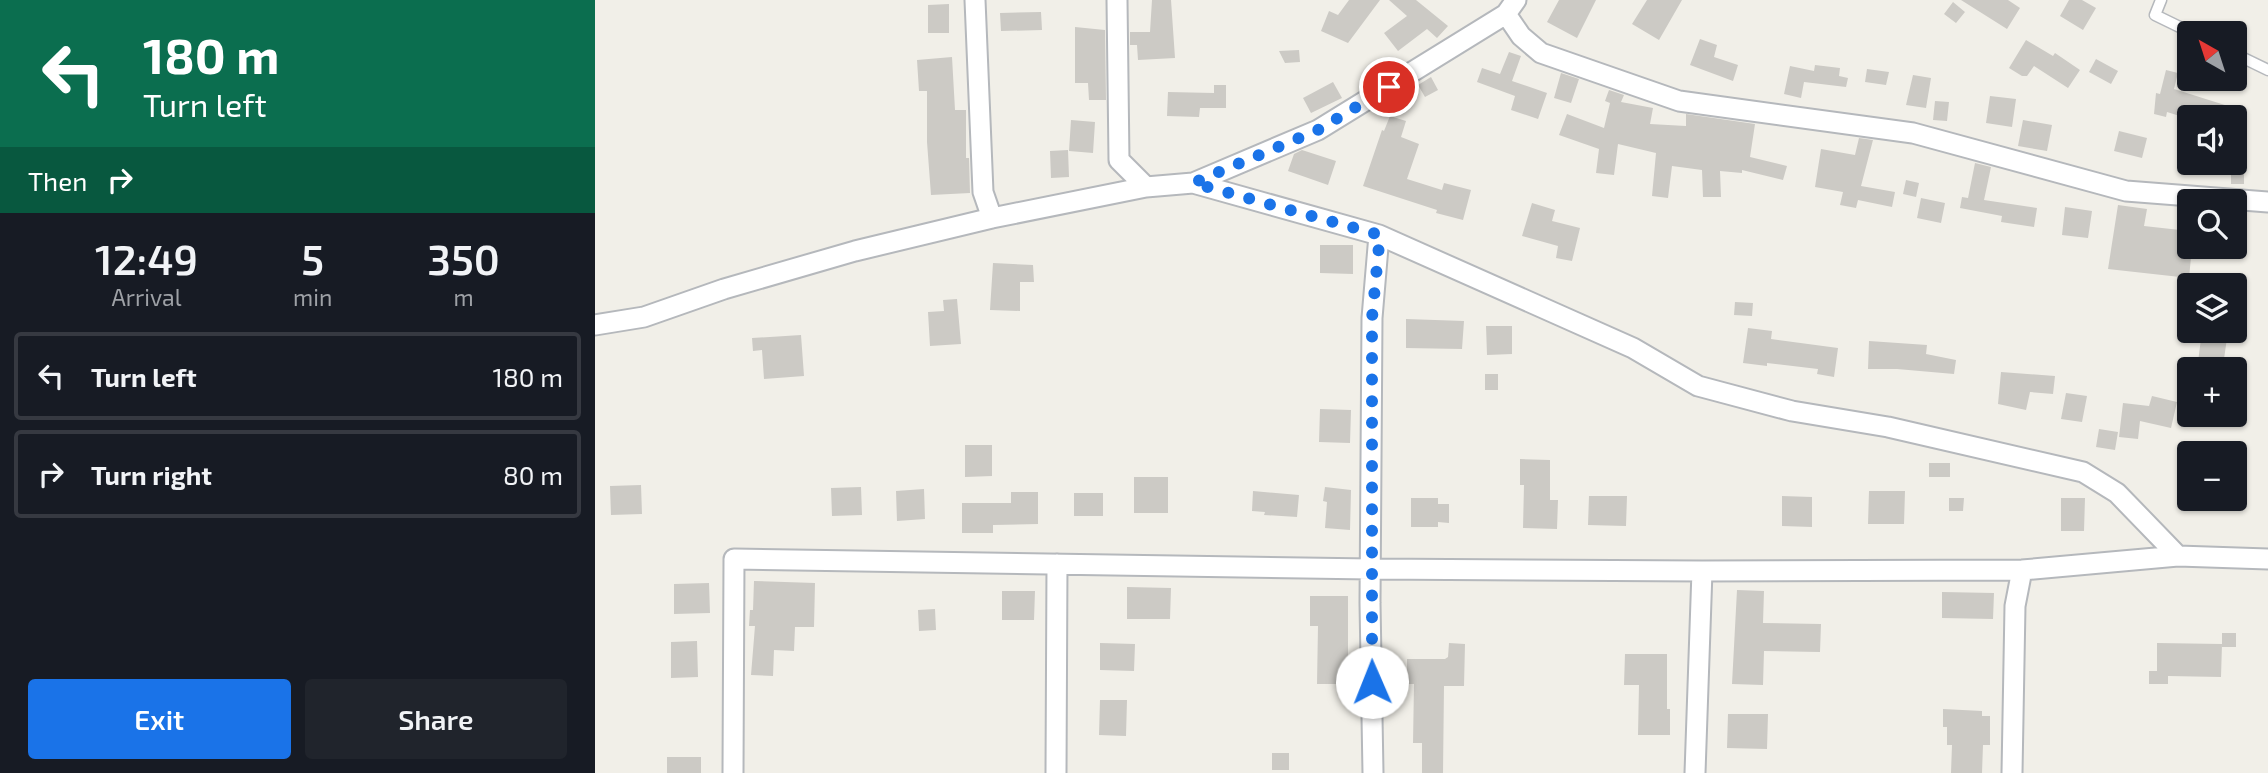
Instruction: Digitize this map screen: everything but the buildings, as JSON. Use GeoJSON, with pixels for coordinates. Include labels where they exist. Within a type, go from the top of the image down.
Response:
{"type":"FeatureCollection","features":[{"type":"Feature","properties":{"kind":"street"},"geometry":{"type":"LineString","coordinates":[[975,0],[983,191],[992,218]]}},
{"type":"Feature","properties":{"kind":"street"},"geometry":{"type":"LineString","coordinates":[[1117,0],[1119,160],[1146,187]]}},
{"type":"Feature","properties":{"kind":"street"},"geometry":{"type":"LineString","coordinates":[[595,325],[644,317],[724,289],[855,251],[992,218],[1146,187],[1193,183],[1318,130],[1511,7],[1521,36],[1541,52],[1679,101],[1913,133],[2126,191],[2268,202]]}},
{"type":"Feature","properties":{"kind":"street"},"geometry":{"type":"LineString","coordinates":[[1193,183],[1380,235],[1633,348],[1698,386],[1792,411],[1888,427],[2083,472],[2117,494],[2178,556]]}},
{"type":"Feature","properties":{"kind":"street"},"geometry":{"type":"LineString","coordinates":[[1373,773],[1372,318],[1380,235]]}},
{"type":"Feature","properties":{"kind":"street"},"geometry":{"type":"LineString","coordinates":[[733,773],[734,559],[1371,569],[2022,570],[2178,556],[2268,559]]}},
{"type":"Feature","properties":{"kind":"street"},"geometry":{"type":"LineString","coordinates":[[1056,773],[1057,564]]}},
{"type":"Feature","properties":{"kind":"street"},"geometry":{"type":"LineString","coordinates":[[1695,773],[1702,570]]}},
{"type":"Feature","properties":{"kind":"street"},"geometry":{"type":"LineString","coordinates":[[2012,773],[2015,606],[2022,570]]}},
{"type":"Feature","properties":{"kind":"lane"},"geometry":{"type":"LineString","coordinates":[[2161,0],[2155,15],[2177,26]]}},
{"type":"Feature","properties":{"kind":"lane"},"geometry":{"type":"LineString","coordinates":[[2247,60],[2268,71]]}},
{"type":"Feature","properties":{"kind":"route"},"geometry":{"type":"LineString","coordinates":[[1372,682],[1372,318],[1380,235],[1193,183],[1318,130],[1389,87]]}}]}
